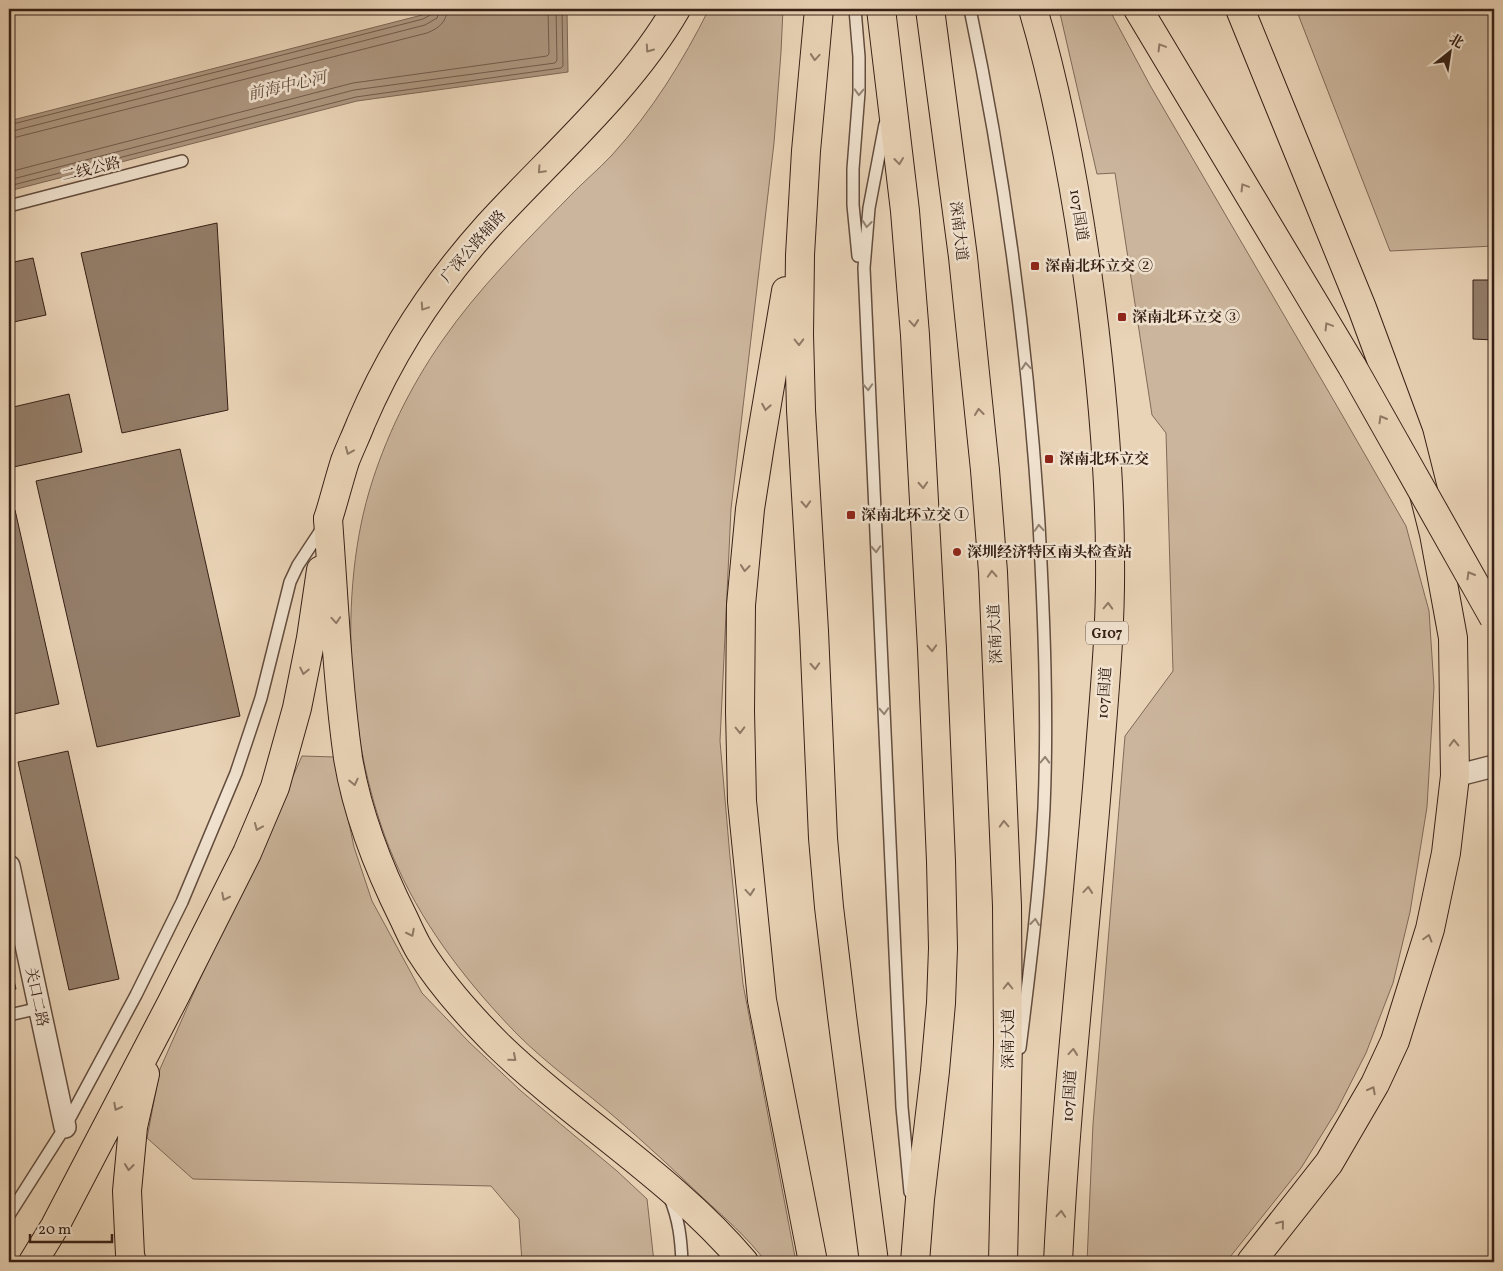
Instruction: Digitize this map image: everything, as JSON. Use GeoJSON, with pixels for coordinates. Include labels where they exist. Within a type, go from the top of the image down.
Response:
{"type":"FeatureCollection","features":[{"type":"Feature","properties":{"kind":"main road","name":"广深公路辅路"},"geometry":{"type":"LineString","coordinates":[[328,520],[346,460],[370,402],[404,337],[443,279],[488,226],[595,114],[639,63],[676,9]]}},
{"type":"Feature","properties":{"kind":"main road"},"geometry":{"type":"LineString","coordinates":[[819,9],[806,151],[800,254],[799,334],[801,410],[814,631],[823,838],[840,1006],[874,1262]]}},
{"type":"Feature","properties":{"kind":"main road"},"geometry":{"type":"LineString","coordinates":[[881,9],[905,210],[915,334],[933,659],[941,861],[943,948],[941,1003],[915,1257]]}},
{"type":"Feature","properties":{"kind":"main road","name":"深南大道"},"geometry":{"type":"LineString","coordinates":[[930,9],[964,267],[984,461],[992,572],[1007,906],[1008,1042],[1003,1262]]}},
{"type":"Feature","properties":{"kind":"main road","name":"107国道"},"geometry":{"type":"LineString","coordinates":[[1033,9],[1044,46],[1067,147],[1082,236],[1097,351],[1106,443],[1110,562],[1102,725],[1070,1078],[1058,1262]]}},
{"type":"Feature","properties":{"kind":"main road"},"geometry":{"type":"LineString","coordinates":[[1138,9],[1353,368],[1494,618]]}},
{"type":"Feature","properties":{"kind":"main road"},"geometry":{"type":"LineString","coordinates":[[1240,9],[1362,308],[1409,435],[1434,534],[1453,638],[1455,776],[1446,853],[1430,929],[1395,1041],[1371,1092],[1329,1164],[1250,1262]]}},
{"type":"Feature","properties":{"kind":"main road"},"geometry":{"type":"LineString","coordinates":[[806,151],[792,255],[750,509],[741,605],[740,711],[742,802],[762,1000],[813,1262]]}},
{"type":"Feature","properties":{"kind":"main road"},"geometry":{"type":"LineString","coordinates":[[33,1262],[55,1226],[172,1002],[247,853],[275,787],[297,708],[311,638],[328,520]]}},
{"type":"Feature","properties":{"kind":"main road"},"geometry":{"type":"LineString","coordinates":[[328,520],[348,759],[364,822],[387,885],[420,950],[456,1001],[498,1045],[658,1178],[711,1226],[744,1262]]}},
{"type":"Feature","properties":{"kind":"main road"},"geometry":{"type":"LineString","coordinates":[[132,1262],[130,1255],[127,1191],[133,1127],[145,1072],[172,1002]]}},
{"type":"Feature","properties":{"kind":"street"},"geometry":{"type":"LineString","coordinates":[[1455,776],[1494,766]]}},
{"type":"Feature","properties":{"kind":"street","name":"关口二路"},"geometry":{"type":"LineString","coordinates":[[9,866],[65,1127]]}},
{"type":"Feature","properties":{"kind":"lane"},"geometry":{"type":"LineString","coordinates":[[855,9],[860,92],[853,169],[853,205],[865,317]]}},
{"type":"Feature","properties":{"kind":"lane"},"geometry":{"type":"LineString","coordinates":[[970,9],[1000,159],[1021,318],[1035,463],[1042,582],[1046,712],[1044,808],[1037,910],[1016,1076],[1006,1179]]}},
{"type":"Feature","properties":{"kind":"lane"},"geometry":{"type":"LineString","coordinates":[[889,72],[885,125],[865,237],[865,317],[902,1107],[915,1257]]}},
{"type":"Feature","properties":{"kind":"lane","name":"二线公路"},"geometry":{"type":"LineString","coordinates":[[9,206],[182,162]]}},
{"type":"Feature","properties":{"kind":"lane"},"geometry":{"type":"LineString","coordinates":[[9,1215],[65,1127],[182,902],[236,773],[261,698],[290,582],[298,566],[328,520]]}},
{"type":"Feature","properties":{"kind":"lane"},"geometry":{"type":"LineString","coordinates":[[9,1015],[40,1008]]}},
{"type":"Feature","properties":{"kind":"lane"},"geometry":{"type":"LineString","coordinates":[[658,1178],[670,1198],[677,1215],[680,1229],[682,1262]]}},
{"type":"Feature","properties":{"kind":"shaded area"},"geometry":{"type":"Polygon","coordinates":[[[709,9],[783,9],[774,143],[731,509],[720,741],[743,984],[796,1262],[766,1262],[736,1228],[660,1157],[518,1035],[466,977],[436,935],[409,891],[381,826],[368,780],[359,732],[353,683],[351,633],[353,584],[359,536],[375,472],[399,414],[419,376],[442,341],[486,285],[573,192],[627,138],[666,85],[709,9]]]}},
{"type":"Feature","properties":{"kind":"shaded area"},"geometry":{"type":"Polygon","coordinates":[[[1059,9],[1109,9],[1151,87],[1406,526],[1429,611],[1434,687],[1427,807],[1410,912],[1393,983],[1366,1053],[1337,1110],[1301,1168],[1226,1262],[1087,1262],[1093,1124],[1125,736],[1173,671],[1166,433],[1152,415],[1115,173],[1097,174],[1059,9]]]}},
{"type":"Feature","properties":{"kind":"shaded area"},"geometry":{"type":"Polygon","coordinates":[[[1296,9],[1494,9],[1494,246],[1390,251],[1296,9]]]}},
{"type":"Feature","properties":{"kind":"shaded area"},"geometry":{"type":"Polygon","coordinates":[[[302,756],[335,757],[354,847],[372,901],[422,993],[469,1042],[521,1091],[617,1171],[647,1199],[654,1262],[522,1262],[519,1219],[491,1186],[193,1179],[147,1138],[160,1069],[302,756]]]}},
{"type":"Feature","properties":{"kind":"water","name":"前海中心河"},"geometry":{"type":"Polygon","coordinates":[[[432,9],[567,9],[568,72],[357,101],[9,191],[9,121],[422,15],[432,9]]]}},
{"type":"Feature","properties":{"kind":"building"},"geometry":{"type":"Polygon","coordinates":[[[217,223],[228,410],[122,433],[81,253],[217,223]]]}},
{"type":"Feature","properties":{"kind":"building"},"geometry":{"type":"Polygon","coordinates":[[[33,258],[46,315],[9,323],[9,263],[33,258]]]}},
{"type":"Feature","properties":{"kind":"building"},"geometry":{"type":"Polygon","coordinates":[[[1473,280],[1494,280],[1494,340],[1473,339],[1473,280]]]}},
{"type":"Feature","properties":{"kind":"building"},"geometry":{"type":"Polygon","coordinates":[[[69,394],[82,452],[9,468],[9,408],[69,394]]]}},
{"type":"Feature","properties":{"kind":"building"},"geometry":{"type":"Polygon","coordinates":[[[180,449],[240,716],[97,747],[36,481],[180,449]]]}},
{"type":"Feature","properties":{"kind":"building"},"geometry":{"type":"Polygon","coordinates":[[[15,510],[59,704],[9,715],[9,511],[15,510]]]}},
{"type":"Feature","properties":{"kind":"building"},"geometry":{"type":"Polygon","coordinates":[[[68,751],[119,979],[69,990],[18,762],[68,751]]]}},
{"type":"Feature","properties":{"kind":"building"},"geometry":{"type":"Polygon","coordinates":[[[9,959],[16,989],[9,990],[9,959]]]}},
{"type":"Feature","properties":{"kind":"place","name":"深南北环立交 ②"},"geometry":{"type":"Point","coordinates":[1035,266]}},
{"type":"Feature","properties":{"kind":"place","name":"深南北环立交 ③"},"geometry":{"type":"Point","coordinates":[1122,317]}},
{"type":"Feature","properties":{"kind":"place","name":"深南北环立交"},"geometry":{"type":"Point","coordinates":[1049,459]}},
{"type":"Feature","properties":{"kind":"place","name":"深南北环立交 ①"},"geometry":{"type":"Point","coordinates":[851,515]}},
{"type":"Feature","properties":{"kind":"place","name":"深圳经济特区南头检查站"},"geometry":{"type":"Point","coordinates":[957,552]}}]}
